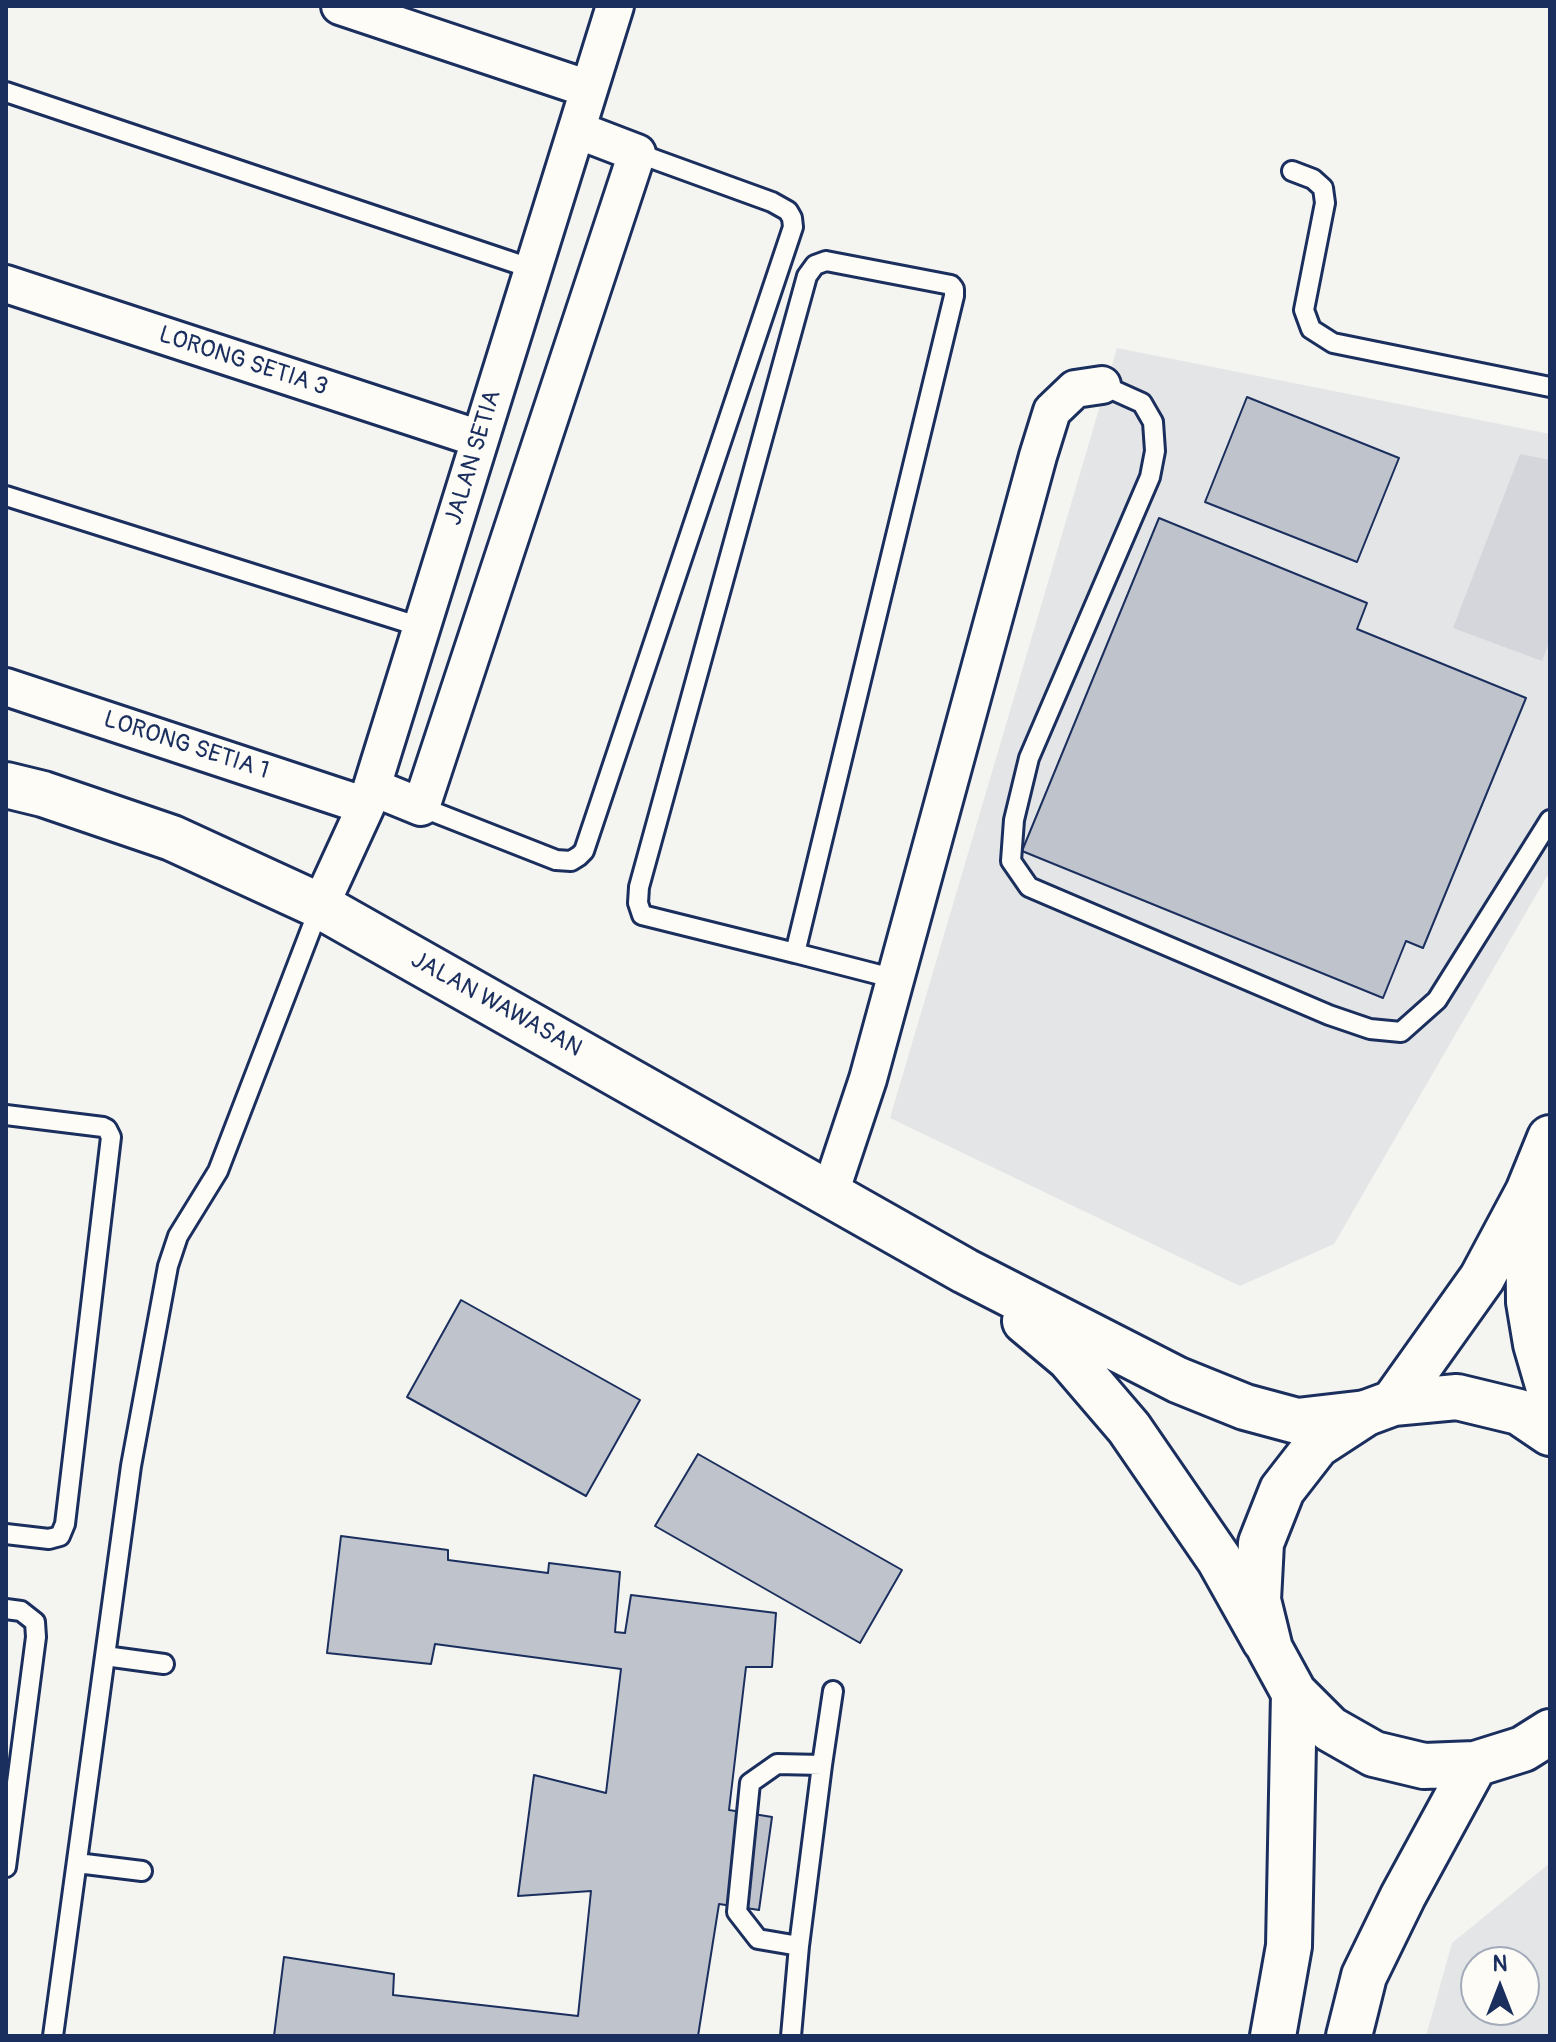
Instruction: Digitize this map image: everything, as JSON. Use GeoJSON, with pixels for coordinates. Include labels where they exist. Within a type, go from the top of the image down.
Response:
{"type":"FeatureCollection","features":[{"type":"Feature","properties":{"kind":"street"},"geometry":{"type":"LineString","coordinates":[[340,6],[589,89]]}},
{"type":"Feature","properties":{"kind":"street","name":"JALAN SETIA"},"geometry":{"type":"LineString","coordinates":[[320,906],[369,797],[615,6]]}},
{"type":"Feature","properties":{"kind":"street"},"geometry":{"type":"LineString","coordinates":[[421,807],[637,153],[577,130]]}},
{"type":"Feature","properties":{"kind":"street","name":"LORONG SETIA 3"},"geometry":{"type":"LineString","coordinates":[[6,284],[480,439]]}},
{"type":"Feature","properties":{"kind":"street"},"geometry":{"type":"LineString","coordinates":[[830,1193],[868,1079],[1052,411],[1075,389],[1102,385]]}},
{"type":"Feature","properties":{"kind":"street","name":"LORONG SETIA 1"},"geometry":{"type":"LineString","coordinates":[[6,687],[369,797],[421,807]]}},
{"type":"Feature","properties":{"kind":"street","name":"JALAN WAWASAN"},"geometry":{"type":"LineString","coordinates":[[6,785],[43,794],[172,838],[320,906],[965,1271]]}},
{"type":"Feature","properties":{"kind":"street"},"geometry":{"type":"LineString","coordinates":[[1270,1649],[1258,1600],[1261,1543],[1282,1490],[1317,1445],[1379,1408],[1482,1278],[1528,1192],[1550,1138]]}},
{"type":"Feature","properties":{"kind":"street"},"geometry":{"type":"LineString","coordinates":[[1528,1192],[1529,1302],[1536,1344],[1550,1392]]}},
{"type":"Feature","properties":{"kind":"street"},"geometry":{"type":"LineString","coordinates":[[965,1271],[1178,1380],[1245,1407],[1297,1421],[1457,1397],[1519,1412],[1550,1433]]}},
{"type":"Feature","properties":{"kind":"street"},"geometry":{"type":"LineString","coordinates":[[965,1271],[1069,1358],[1129,1428],[1219,1559],[1294,1693],[1330,1729],[1374,1754],[1424,1766],[1475,1764],[1523,1749],[1550,1732]]}},
{"type":"Feature","properties":{"kind":"street"},"geometry":{"type":"LineString","coordinates":[[1273,2036],[1289,1946],[1294,1693]]}},
{"type":"Feature","properties":{"kind":"street"},"geometry":{"type":"LineString","coordinates":[[1349,2036],[1364,1976],[1403,1896],[1475,1764]]}},
{"type":"Feature","properties":{"kind":"lane"},"geometry":{"type":"LineString","coordinates":[[6,92],[533,269]]}},
{"type":"Feature","properties":{"kind":"lane"},"geometry":{"type":"LineString","coordinates":[[421,807],[556,860],[571,861],[584,851],[793,227],[788,211],[772,202],[637,153]]}},
{"type":"Feature","properties":{"kind":"lane"},"geometry":{"type":"LineString","coordinates":[[1292,171],[1313,179],[1323,188],[1325,203],[1304,310],[1311,329],[1333,343],[1550,387]]}},
{"type":"Feature","properties":{"kind":"lane"},"geometry":{"type":"LineString","coordinates":[[795,953],[954,296],[951,285],[826,261],[815,265],[807,276],[639,887],[638,903],[642,915],[896,979]]}},
{"type":"Feature","properties":{"kind":"lane"},"geometry":{"type":"LineString","coordinates":[[1102,385],[1142,403],[1153,422],[1155,451],[1150,477],[1029,758],[1014,820],[1011,861],[1029,887],[1329,1015],[1370,1029],[1401,1032],[1437,1000],[1550,820]]}},
{"type":"Feature","properties":{"kind":"lane"},"geometry":{"type":"LineString","coordinates":[[6,496],[421,627]]}},
{"type":"Feature","properties":{"kind":"lane"},"geometry":{"type":"LineString","coordinates":[[53,2036],[131,1466],[168,1266],[178,1236],[218,1171],[320,906]]}},
{"type":"Feature","properties":{"kind":"lane"},"geometry":{"type":"LineString","coordinates":[[6,1115],[103,1127],[111,1137],[65,1524],[60,1536],[49,1539],[6,1534]]}},
{"type":"Feature","properties":{"kind":"lane"},"geometry":{"type":"LineString","coordinates":[[6,1609],[21,1611],[35,1622],[36,1637],[6,1867]]}},
{"type":"Feature","properties":{"kind":"lane"},"geometry":{"type":"LineString","coordinates":[[105,1656],[164,1664]]}},
{"type":"Feature","properties":{"kind":"lane"},"geometry":{"type":"LineString","coordinates":[[791,2036],[799,1946],[833,1691]]}},
{"type":"Feature","properties":{"kind":"lane"},"geometry":{"type":"LineString","coordinates":[[799,1946],[758,1939],[737,1912],[750,1783],[777,1764],[822,1765]]}},
{"type":"Feature","properties":{"kind":"lane"},"geometry":{"type":"LineString","coordinates":[[77,1863],[142,1871]]}},
{"type":"Feature","properties":{"kind":"shaded area"},"geometry":{"type":"Polygon","coordinates":[[[1117,348],[1550,434],[1550,871],[1334,1244],[1240,1286],[890,1118],[1117,348]]]}},
{"type":"Feature","properties":{"kind":"shaded area"},"geometry":{"type":"Polygon","coordinates":[[[1520,454],[1550,460],[1550,640],[1542,661],[1453,628],[1520,454]]]}},
{"type":"Feature","properties":{"kind":"shaded area"},"geometry":{"type":"Polygon","coordinates":[[[1550,1863],[1550,2036],[1426,2036],[1452,1943],[1550,1863]]]}},
{"type":"Feature","properties":{"kind":"building"},"geometry":{"type":"Polygon","coordinates":[[[1247,397],[1399,458],[1357,562],[1205,502],[1247,397]]]}},
{"type":"Feature","properties":{"kind":"building"},"geometry":{"type":"Polygon","coordinates":[[[1159,518],[1367,603],[1357,629],[1526,698],[1423,948],[1406,941],[1383,998],[1022,851],[1159,518]]]}},
{"type":"Feature","properties":{"kind":"building"},"geometry":{"type":"Polygon","coordinates":[[[461,1300],[640,1400],[586,1496],[407,1397],[461,1300]]]}},
{"type":"Feature","properties":{"kind":"building"},"geometry":{"type":"Polygon","coordinates":[[[698,1454],[902,1570],[860,1643],[655,1526],[698,1454]]]}},
{"type":"Feature","properties":{"kind":"building"},"geometry":{"type":"Polygon","coordinates":[[[341,1536],[448,1550],[448,1560],[548,1573],[549,1563],[620,1572],[615,1632],[625,1633],[631,1595],[776,1613],[772,1667],[746,1667],[729,1810],[772,1817],[759,1910],[719,1904],[698,2036],[274,2036],[284,1957],[394,1974],[393,1995],[578,2016],[591,1891],[518,1896],[534,1775],[606,1793],[621,1669],[435,1644],[431,1664],[327,1653],[341,1536]]]}}]}
